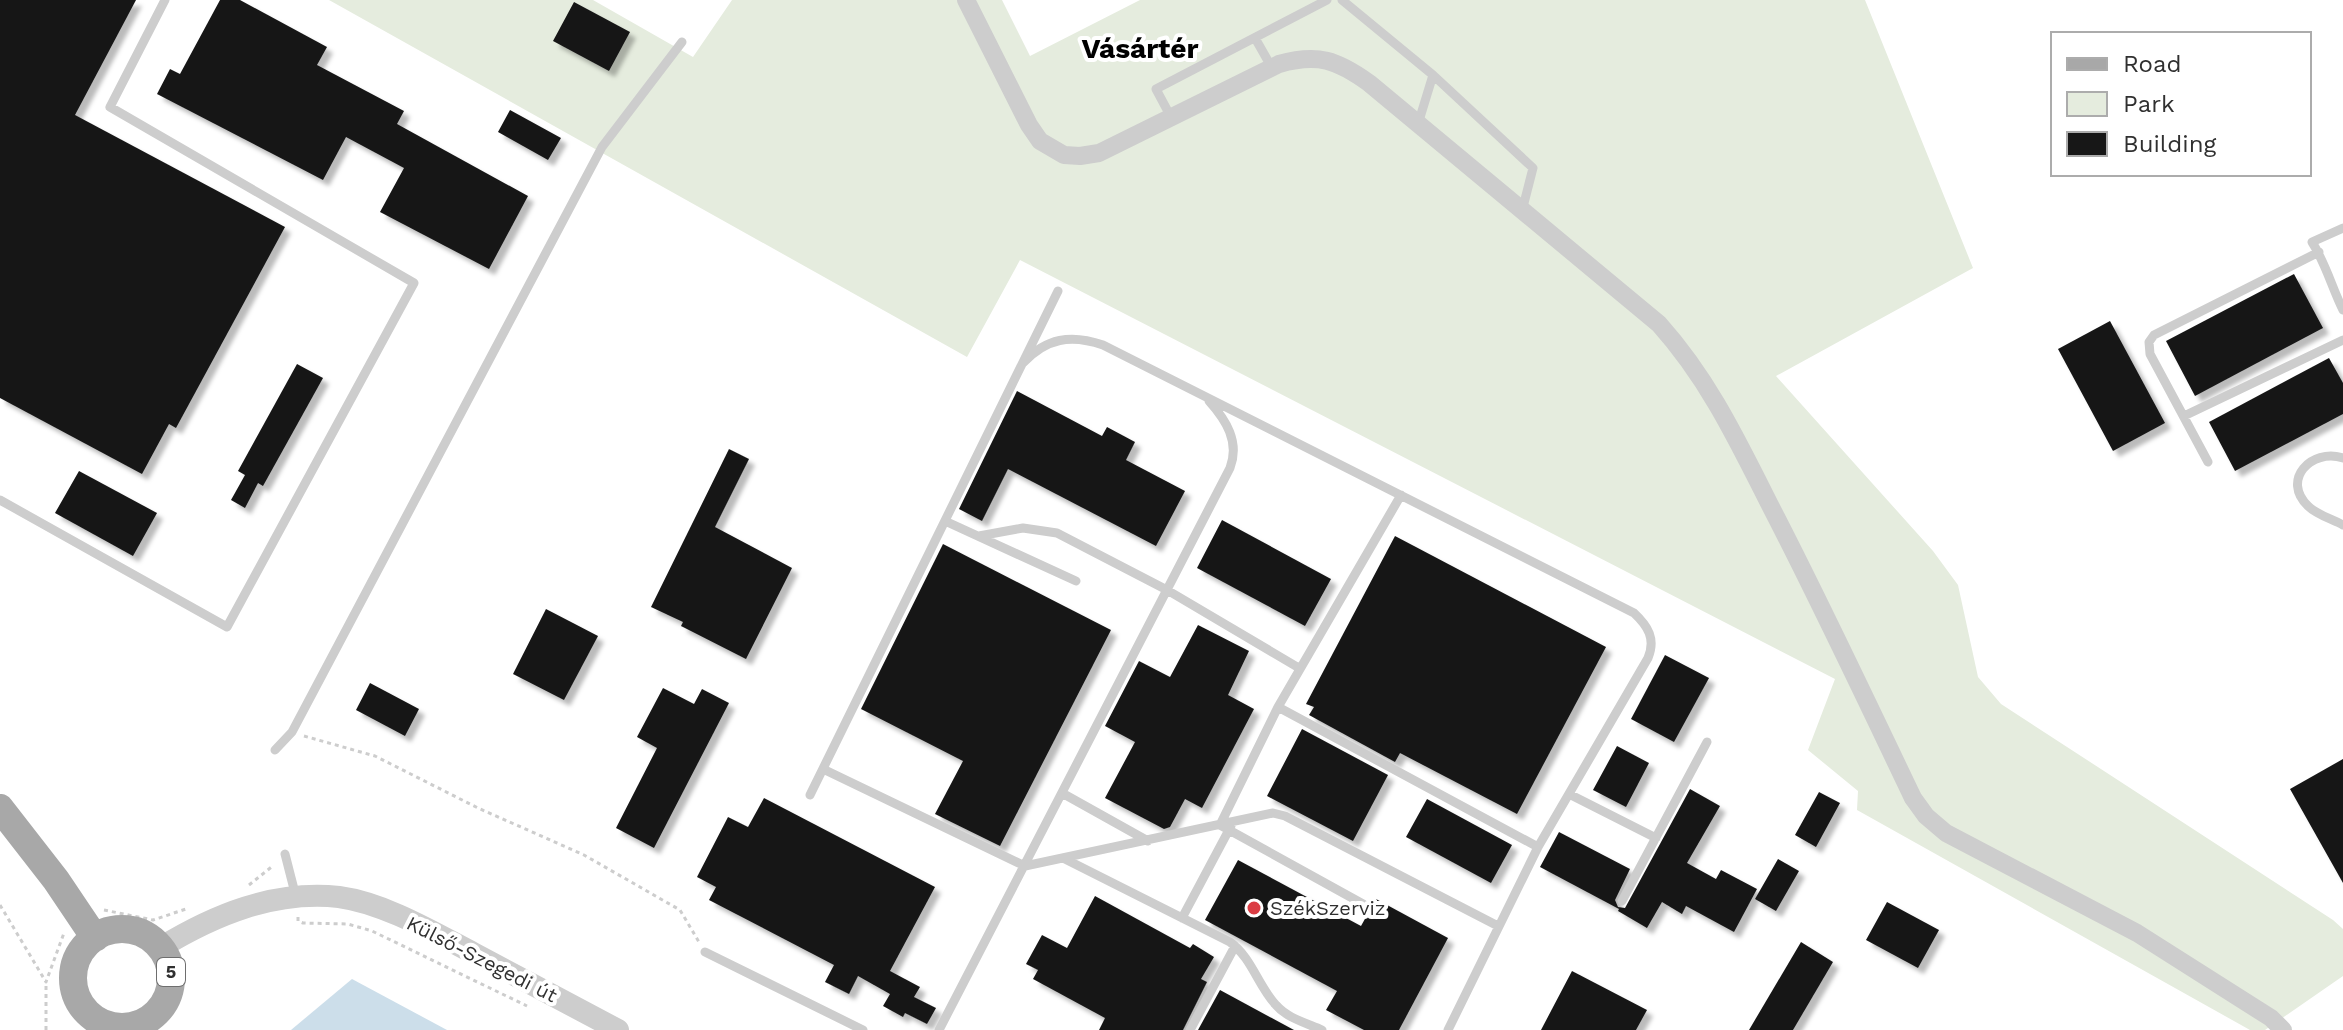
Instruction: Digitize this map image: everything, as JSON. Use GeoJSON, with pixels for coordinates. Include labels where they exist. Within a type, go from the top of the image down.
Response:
{"type":"FeatureCollection","features":[{"type":"Feature","properties":{"kind":"main road"},"geometry":{"type":"LineString","coordinates":[[0,808],[95,938]]}},
{"type":"Feature","properties":{"kind":"main road","name":"5"},"geometry":{"type":"LineString","coordinates":[[117,929],[130,930],[152,939],[160,948],[171,974],[170,988],[166,1001],[148,1026],[106,1025],[94,1019],[77,998],[73,971],[85,947],[95,938],[117,929]]}},
{"type":"Feature","properties":{"kind":"street"},"geometry":{"type":"LineString","coordinates":[[966,0],[1029,125],[1040,141],[1064,155],[1099,153],[1298,58],[1333,61],[1369,83],[1659,324],[1683,351],[1713,394],[1816,594],[1913,798],[1926,816],[1946,833],[2137,933],[2271,1018],[2283,1030]]}},
{"type":"Feature","properties":{"kind":"street","name":"Külső-Szegedi út"},"geometry":{"type":"LineString","coordinates":[[160,948],[222,915],[296,897],[339,897],[413,921],[618,1030]]}},
{"type":"Feature","properties":{"kind":"lane"},"geometry":{"type":"LineString","coordinates":[[0,500],[227,627],[414,283],[110,107],[165,0]]}},
{"type":"Feature","properties":{"kind":"lane"},"geometry":{"type":"LineString","coordinates":[[1171,117],[1156,89],[1327,0]]}},
{"type":"Feature","properties":{"kind":"lane"},"geometry":{"type":"LineString","coordinates":[[1342,0],[1433,75],[1533,168],[1522,211]]}},
{"type":"Feature","properties":{"kind":"lane"},"geometry":{"type":"LineString","coordinates":[[1255,38],[1272,68]]}},
{"type":"Feature","properties":{"kind":"lane"},"geometry":{"type":"LineString","coordinates":[[275,750],[292,732],[602,147],[682,42]]}},
{"type":"Feature","properties":{"kind":"lane"},"geometry":{"type":"LineString","coordinates":[[1418,124],[1433,75]]}},
{"type":"Feature","properties":{"kind":"lane"},"geometry":{"type":"LineString","coordinates":[[2343,228],[2312,242],[2343,310]]}},
{"type":"Feature","properties":{"kind":"lane"},"geometry":{"type":"LineString","coordinates":[[2208,462],[2150,354],[2149,342],[2154,335],[2319,252]]}},
{"type":"Feature","properties":{"kind":"lane"},"geometry":{"type":"LineString","coordinates":[[810,795],[1058,291]]}},
{"type":"Feature","properties":{"kind":"lane"},"geometry":{"type":"LineString","coordinates":[[1023,363],[1051,341],[1090,340],[1634,613],[1648,628],[1652,648],[1648,658],[1538,847],[1448,1030]]}},
{"type":"Feature","properties":{"kind":"lane"},"geometry":{"type":"LineString","coordinates":[[2184,416],[2343,340]]}},
{"type":"Feature","properties":{"kind":"lane"},"geometry":{"type":"LineString","coordinates":[[939,1030],[1234,458],[1235,449],[1228,427],[1204,395]]}},
{"type":"Feature","properties":{"kind":"lane"},"geometry":{"type":"LineString","coordinates":[[2343,458],[2326,455],[2311,461],[2303,469],[2298,482],[2300,494],[2308,506],[2343,525]]}},
{"type":"Feature","properties":{"kind":"lane"},"geometry":{"type":"LineString","coordinates":[[1182,918],[1227,825],[1278,707],[1401,495]]}},
{"type":"Feature","properties":{"kind":"lane"},"geometry":{"type":"LineString","coordinates":[[945,521],[1076,581]]}},
{"type":"Feature","properties":{"kind":"lane"},"geometry":{"type":"LineString","coordinates":[[979,536],[1023,528],[1057,533],[1167,590],[1299,668]]}},
{"type":"Feature","properties":{"kind":"lane"},"geometry":{"type":"LineString","coordinates":[[1278,707],[1538,847]]}},
{"type":"Feature","properties":{"kind":"lane"},"geometry":{"type":"LineString","coordinates":[[1622,901],[1707,742]]}},
{"type":"Feature","properties":{"kind":"lane"},"geometry":{"type":"LineString","coordinates":[[823,769],[1025,866],[1273,813],[1285,816],[1498,926]]}},
{"type":"Feature","properties":{"kind":"lane"},"geometry":{"type":"LineString","coordinates":[[1062,793],[1148,841]]}},
{"type":"Feature","properties":{"kind":"lane"},"geometry":{"type":"LineString","coordinates":[[1569,794],[1656,838]]}},
{"type":"Feature","properties":{"kind":"lane"},"geometry":{"type":"LineString","coordinates":[[1227,825],[1363,904]]}},
{"type":"Feature","properties":{"kind":"lane"},"geometry":{"type":"LineString","coordinates":[[285,854],[296,897]]}},
{"type":"Feature","properties":{"kind":"lane"},"geometry":{"type":"LineString","coordinates":[[1063,858],[1235,946],[1246,957],[1274,1003],[1289,1015],[1322,1030]]}},
{"type":"Feature","properties":{"kind":"lane"},"geometry":{"type":"LineString","coordinates":[[1190,1030],[1235,946]]}},
{"type":"Feature","properties":{"kind":"lane"},"geometry":{"type":"LineString","coordinates":[[705,952],[863,1030]]}},
{"type":"Feature","properties":{"kind":"path"},"geometry":{"type":"LineString","coordinates":[[292,732],[375,756],[478,808],[584,855],[680,910],[705,952]]}},
{"type":"Feature","properties":{"kind":"path"},"geometry":{"type":"LineString","coordinates":[[246,887],[285,854]]}},
{"type":"Feature","properties":{"kind":"path"},"geometry":{"type":"LineString","coordinates":[[296,897],[298,921],[348,924],[372,931],[537,1011]]}},
{"type":"Feature","properties":{"kind":"path"},"geometry":{"type":"LineString","coordinates":[[0,905],[46,982]]}},
{"type":"Feature","properties":{"kind":"path"},"geometry":{"type":"LineString","coordinates":[[46,1030],[46,982],[69,922],[79,914],[94,909],[153,920],[194,907]]}},
{"type":"Feature","properties":{"kind":"green space"},"geometry":{"type":"Polygon","coordinates":[[[329,0],[593,0],[693,57],[732,0],[1002,0],[1030,56],[1140,0],[1865,0],[1973,268],[1776,376],[1933,551],[1958,585],[1978,677],[2001,704],[2333,920],[2343,929],[2343,976],[2265,1030],[2250,1030],[1857,810],[1858,791],[1808,750],[1835,679],[1020,260],[967,357],[329,0]]]}},
{"type":"Feature","properties":{"kind":"water"},"geometry":{"type":"Polygon","coordinates":[[[352,979],[447,1030],[291,1030],[352,979]]]}},
{"type":"Feature","properties":{"kind":"building"},"geometry":{"type":"Polygon","coordinates":[[[0,0],[136,0],[75,115],[285,227],[176,428],[169,424],[142,474],[0,398],[0,0]]]}},
{"type":"Feature","properties":{"kind":"building"},"geometry":{"type":"Polygon","coordinates":[[[220,0],[240,0],[327,47],[317,65],[404,111],[397,124],[528,196],[489,269],[380,212],[404,168],[346,137],[323,180],[157,94],[170,69],[180,74],[220,0]]]}},
{"type":"Feature","properties":{"kind":"building"},"geometry":{"type":"Polygon","coordinates":[[[574,2],[630,32],[609,71],[553,41],[574,2]]]}},
{"type":"Feature","properties":{"kind":"building"},"geometry":{"type":"Polygon","coordinates":[[[510,110],[561,138],[548,160],[498,132],[510,110]]]}},
{"type":"Feature","properties":{"kind":"building"},"geometry":{"type":"Polygon","coordinates":[[[2294,274],[2323,328],[2195,396],[2166,341],[2294,274]]]}},
{"type":"Feature","properties":{"kind":"building"},"geometry":{"type":"Polygon","coordinates":[[[2110,321],[2165,423],[2113,451],[2058,349],[2110,321]]]}},
{"type":"Feature","properties":{"kind":"building"},"geometry":{"type":"Polygon","coordinates":[[[2329,358],[2343,383],[2343,414],[2235,471],[2209,422],[2329,358]]]}},
{"type":"Feature","properties":{"kind":"building"},"geometry":{"type":"Polygon","coordinates":[[[297,364],[323,378],[263,486],[258,483],[245,508],[231,500],[245,475],[238,471],[297,364]]]}},
{"type":"Feature","properties":{"kind":"building"},"geometry":{"type":"Polygon","coordinates":[[[1017,391],[1102,436],[1107,427],[1135,442],[1126,460],[1185,491],[1156,546],[1008,469],[982,521],[959,509],[1017,391]]]}},
{"type":"Feature","properties":{"kind":"building"},"geometry":{"type":"Polygon","coordinates":[[[729,449],[749,459],[715,527],[792,568],[746,659],[651,607],[729,449]]]}},
{"type":"Feature","properties":{"kind":"building"},"geometry":{"type":"Polygon","coordinates":[[[79,471],[157,513],[133,556],[55,513],[79,471]]]}},
{"type":"Feature","properties":{"kind":"building"},"geometry":{"type":"Polygon","coordinates":[[[1222,520],[1331,579],[1305,626],[1197,568],[1222,520]]]}},
{"type":"Feature","properties":{"kind":"building"},"geometry":{"type":"Polygon","coordinates":[[[1395,536],[1606,647],[1517,814],[1400,753],[1395,762],[1309,715],[1314,707],[1306,704],[1395,536]]]}},
{"type":"Feature","properties":{"kind":"building"},"geometry":{"type":"Polygon","coordinates":[[[943,544],[1111,630],[1000,846],[935,814],[963,761],[861,709],[943,544]]]}},
{"type":"Feature","properties":{"kind":"building"},"geometry":{"type":"Polygon","coordinates":[[[546,609],[598,636],[564,700],[513,674],[546,609]]]}},
{"type":"Feature","properties":{"kind":"building"},"geometry":{"type":"Polygon","coordinates":[[[1198,625],[1249,651],[1228,695],[1254,709],[1202,808],[1185,799],[1170,827],[1164,829],[1105,798],[1135,742],[1105,726],[1139,661],[1170,677],[1198,625]]]}},
{"type":"Feature","properties":{"kind":"building"},"geometry":{"type":"Polygon","coordinates":[[[1665,655],[1709,678],[1674,742],[1631,719],[1665,655]]]}},
{"type":"Feature","properties":{"kind":"building"},"geometry":{"type":"Polygon","coordinates":[[[370,683],[419,709],[405,736],[356,710],[370,683]]]}},
{"type":"Feature","properties":{"kind":"building"},"geometry":{"type":"Polygon","coordinates":[[[663,688],[694,704],[702,689],[729,703],[654,848],[616,828],[657,748],[637,737],[663,688]]]}},
{"type":"Feature","properties":{"kind":"building"},"geometry":{"type":"Polygon","coordinates":[[[1302,729],[1388,775],[1353,841],[1267,796],[1302,729]]]}},
{"type":"Feature","properties":{"kind":"building"},"geometry":{"type":"Polygon","coordinates":[[[1617,746],[1649,763],[1626,807],[1593,790],[1617,746]]]}},
{"type":"Feature","properties":{"kind":"building"},"geometry":{"type":"Polygon","coordinates":[[[2343,759],[2343,883],[2290,789],[2343,759]]]}},
{"type":"Feature","properties":{"kind":"building"},"geometry":{"type":"Polygon","coordinates":[[[1690,789],[1720,806],[1687,863],[1716,879],[1721,870],[1757,889],[1734,932],[1686,906],[1682,914],[1662,902],[1647,928],[1619,909],[1540,867],[1559,832],[1630,869],[1615,900],[1618,907],[1625,908],[1690,789]]]}},
{"type":"Feature","properties":{"kind":"building"},"geometry":{"type":"Polygon","coordinates":[[[1819,792],[1840,803],[1816,847],[1795,835],[1819,792]]]}},
{"type":"Feature","properties":{"kind":"building"},"geometry":{"type":"Polygon","coordinates":[[[764,798],[935,887],[890,971],[920,987],[914,997],[936,1008],[927,1024],[905,1013],[903,1017],[883,1006],[890,994],[858,976],[849,994],[825,982],[834,965],[709,900],[716,887],[697,877],[728,817],[748,827],[764,798]]]}},
{"type":"Feature","properties":{"kind":"building"},"geometry":{"type":"Polygon","coordinates":[[[1427,799],[1512,845],[1491,883],[1406,837],[1427,799]]]}},
{"type":"Feature","properties":{"kind":"building"},"geometry":{"type":"Polygon","coordinates":[[[1778,859],[1799,871],[1776,911],[1755,899],[1778,859]]]}},
{"type":"Feature","properties":{"kind":"building"},"geometry":{"type":"Polygon","coordinates":[[[1238,860],[1361,926],[1376,899],[1448,938],[1399,1030],[1364,1030],[1326,1010],[1337,991],[1205,920],[1238,860]]]}},
{"type":"Feature","properties":{"kind":"building"},"geometry":{"type":"Polygon","coordinates":[[[1095,896],[1190,948],[1193,944],[1214,957],[1201,979],[1207,982],[1183,1030],[1099,1030],[1105,1018],[1033,979],[1038,970],[1026,964],[1042,935],[1067,948],[1095,896]]]}},
{"type":"Feature","properties":{"kind":"building"},"geometry":{"type":"Polygon","coordinates":[[[1887,902],[1939,930],[1918,968],[1866,940],[1887,902]]]}},
{"type":"Feature","properties":{"kind":"building"},"geometry":{"type":"Polygon","coordinates":[[[1801,942],[1833,962],[1793,1030],[1749,1030],[1801,942]]]}},
{"type":"Feature","properties":{"kind":"building"},"geometry":{"type":"Polygon","coordinates":[[[1572,971],[1647,1010],[1636,1030],[1541,1030],[1572,971]]]}},
{"type":"Feature","properties":{"kind":"building"},"geometry":{"type":"Polygon","coordinates":[[[1220,990],[1294,1030],[1198,1030],[1220,990]]]}},
{"type":"Feature","properties":{"kind":"place","name":"SzékSzerviz"},"geometry":{"type":"Point","coordinates":[1254,908]}},
{"type":"Feature","properties":{"kind":"district","name":"Vásártér"},"geometry":{"type":"Point","coordinates":[1140,48]}}]}
